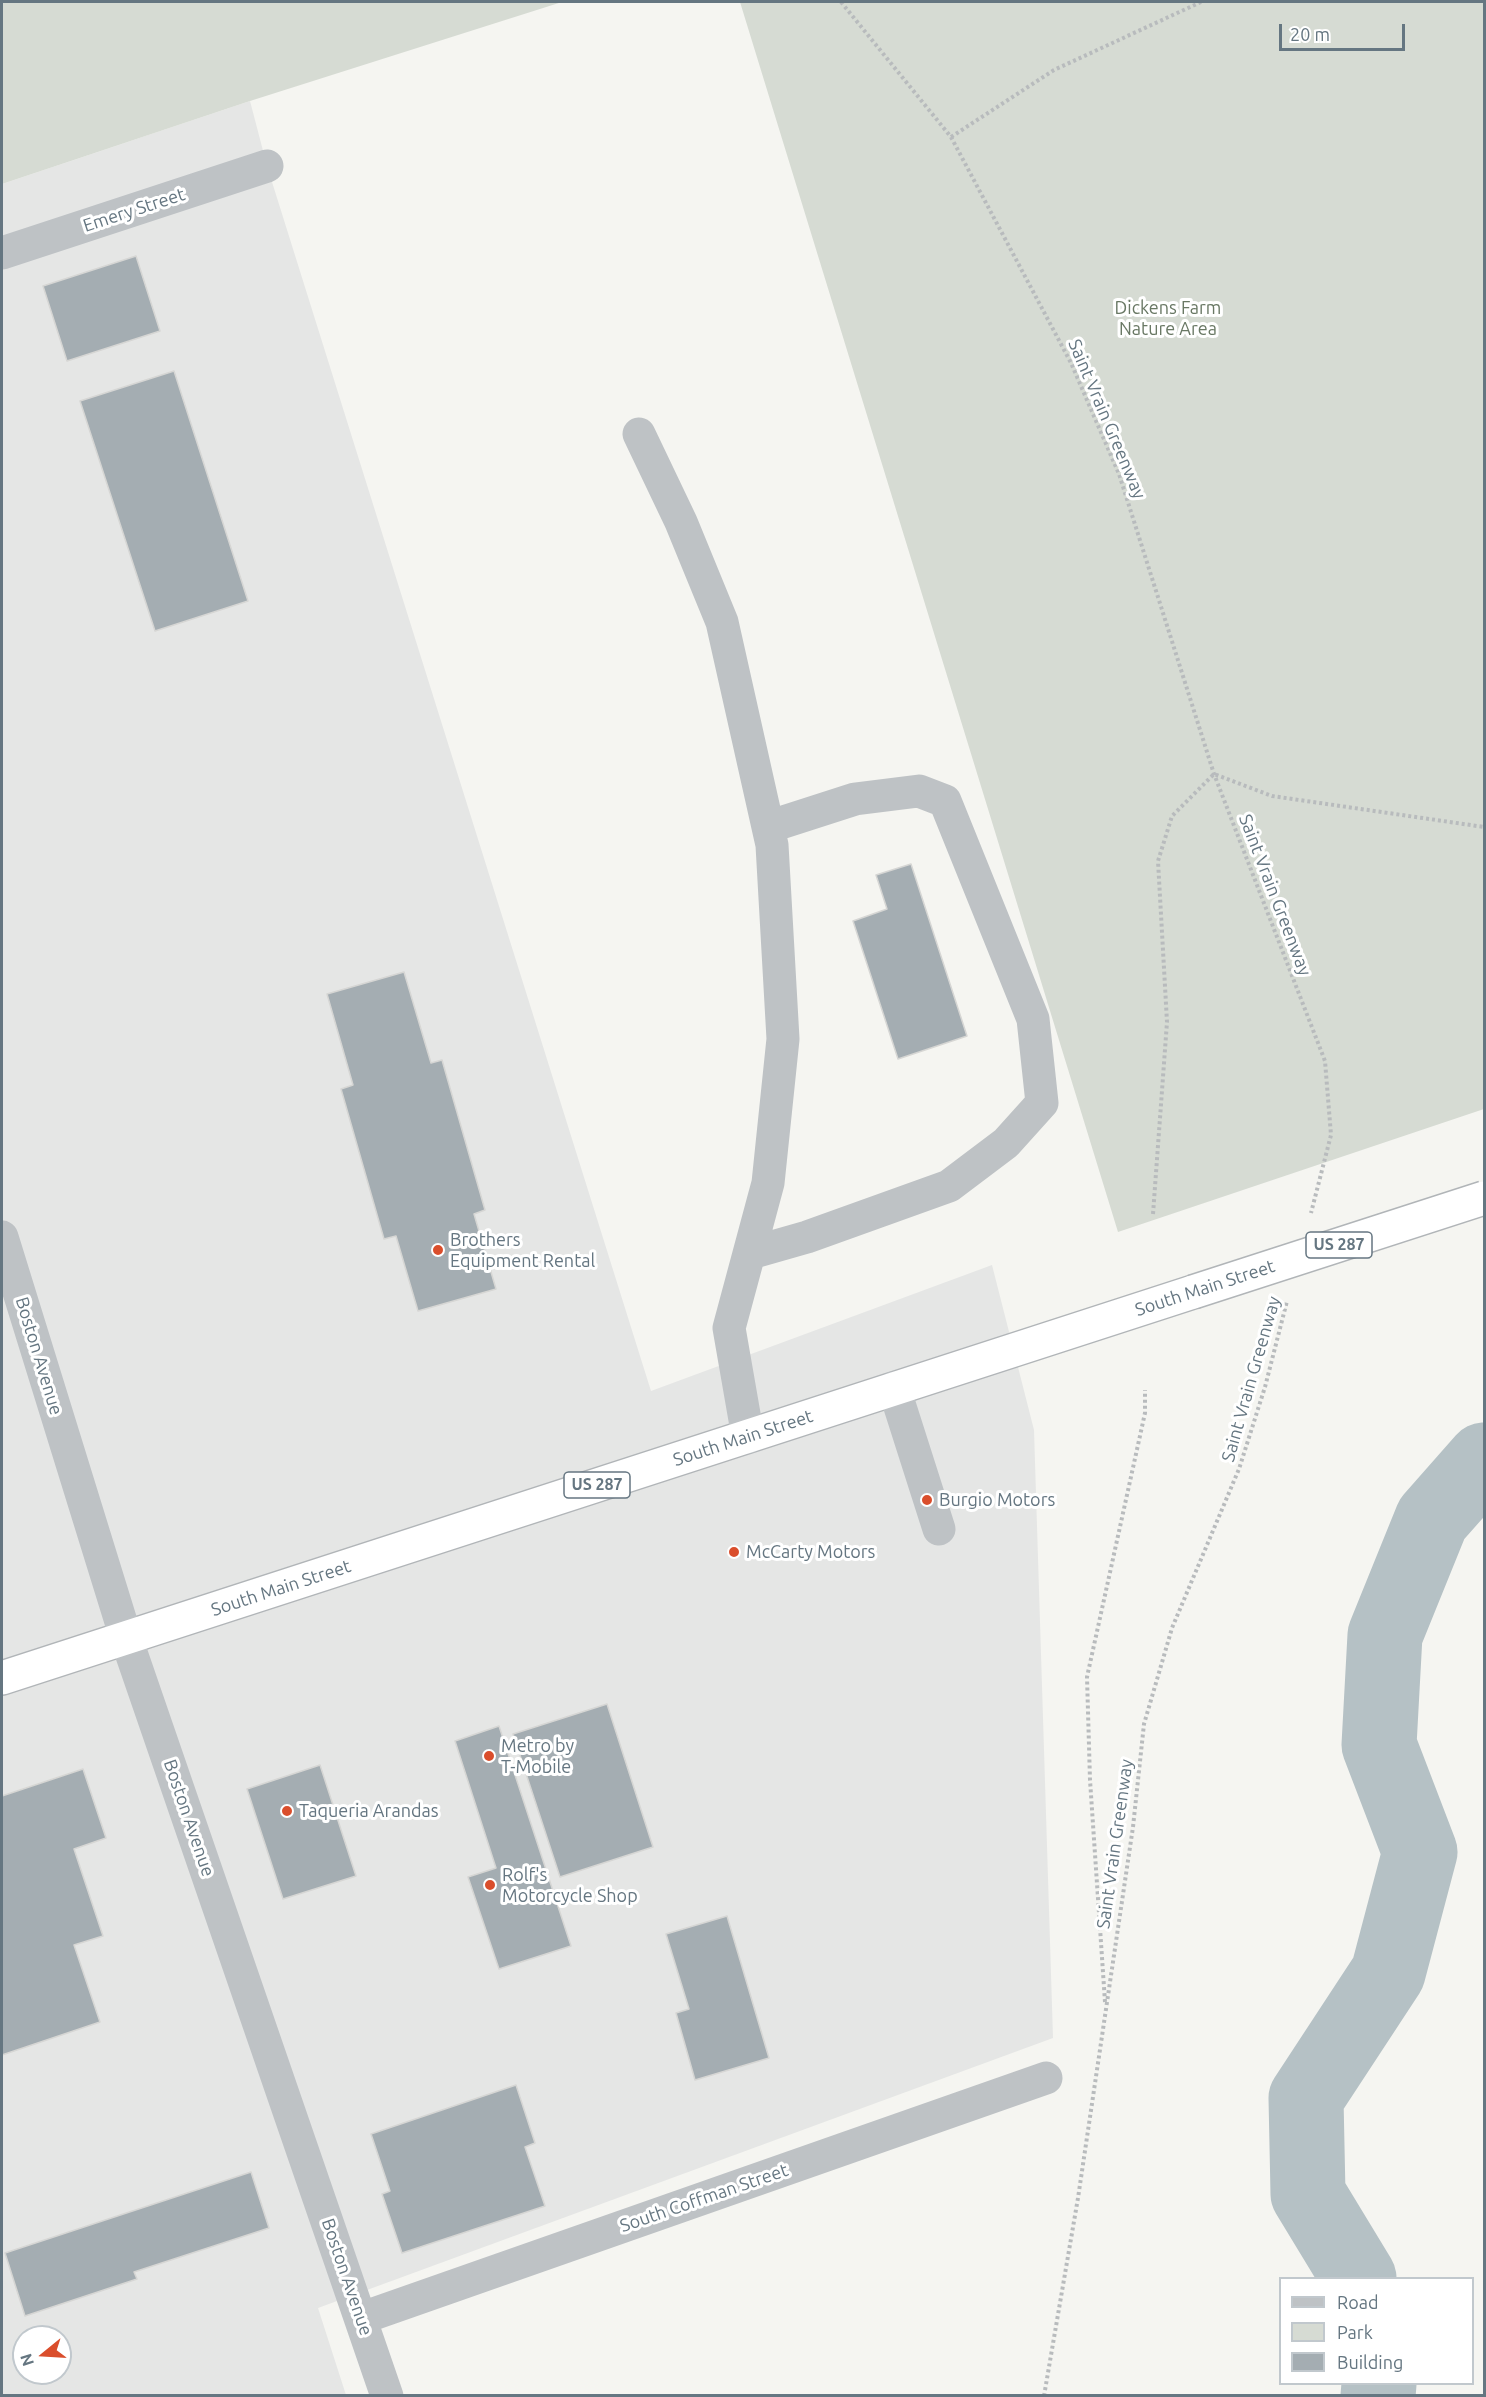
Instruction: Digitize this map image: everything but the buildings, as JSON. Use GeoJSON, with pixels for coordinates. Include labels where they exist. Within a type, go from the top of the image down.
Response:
{"type":"FeatureCollection","features":[{"type":"Feature","properties":{"kind":"highway","name":"South Main Street"},"geometry":{"type":"LineString","coordinates":[[2,1678],[1485,1198]]}},
{"type":"Feature","properties":{"kind":"street","name":"Emery Street"},"geometry":{"type":"LineString","coordinates":[[2,253],[267,166]]}},
{"type":"Feature","properties":{"kind":"street"},"geometry":{"type":"LineString","coordinates":[[639,434],[681,522],[722,622],[772,845],[783,1039],[768,1183],[729,1328],[747,1437]]}},
{"type":"Feature","properties":{"kind":"street"},"geometry":{"type":"LineString","coordinates":[[751,1253],[807,1237],[949,1186],[1006,1143],[1042,1103],[1033,1018],[945,801],[919,791],[855,799],[768,826]]}},
{"type":"Feature","properties":{"kind":"street","name":"Boston Avenue"},"geometry":{"type":"LineString","coordinates":[[2,1237],[126,1638],[387,2396]]}},
{"type":"Feature","properties":{"kind":"street"},"geometry":{"type":"LineString","coordinates":[[894,1388],[939,1529]]}},
{"type":"Feature","properties":{"kind":"street","name":"South Coffman Street"},"geometry":{"type":"LineString","coordinates":[[362,2318],[1046,2078]]}},
{"type":"Feature","properties":{"kind":"path","name":"Saint Vrain Greenway"},"geometry":{"type":"LineString","coordinates":[[841,2],[951,137],[1071,363],[1119,474],[1214,774],[1325,1061],[1331,1136],[1310,1215]]}},
{"type":"Feature","properties":{"kind":"path"},"geometry":{"type":"LineString","coordinates":[[951,137],[1054,70],[1201,2]]}},
{"type":"Feature","properties":{"kind":"path"},"geometry":{"type":"LineString","coordinates":[[1153,1214],[1167,1022],[1158,861],[1172,816],[1214,774],[1272,796],[1485,827]]}},
{"type":"Feature","properties":{"kind":"path","name":"Saint Vrain Greenway"},"geometry":{"type":"LineString","coordinates":[[1044,2396],[1078,2198],[1106,2012],[1133,1827],[1144,1724],[1172,1628],[1239,1469],[1265,1387],[1289,1295]]}},
{"type":"Feature","properties":{"kind":"path"},"geometry":{"type":"LineString","coordinates":[[1106,2012],[1090,1780],[1087,1677],[1145,1413],[1145,1390]]}},
{"type":"Feature","properties":{"kind":"shaded area"},"geometry":{"type":"Polygon","coordinates":[[[250,101],[267,166],[651,1391],[992,1265],[1034,1430],[1053,2038],[318,2308],[346,2395],[2,2395],[2,184],[250,101]]]}},
{"type":"Feature","properties":{"kind":"green space"},"geometry":{"type":"Polygon","coordinates":[[[2,2],[562,2],[250,101],[2,184],[2,2]]]}},
{"type":"Feature","properties":{"kind":"green space","name":"Dickens Farm Nature Area"},"geometry":{"type":"Polygon","coordinates":[[[740,2],[1484,2],[1484,1109],[1118,1232],[740,2]]]}},
{"type":"Feature","properties":{"kind":"waterway"},"geometry":{"type":"LineString","coordinates":[[1358,2277],[1308,2194],[1306,2098],[1388,1973],[1420,1852],[1379,1745],[1385,1635],[1432,1519],[1484,1460]]}},
{"type":"Feature","properties":{"kind":"waterway"},"geometry":{"type":"LineString","coordinates":[[1378,2396],[1379,2385]]}},
{"type":"Feature","properties":{"kind":"place","name":"Brothers Equipment Rental"},"geometry":{"type":"Point","coordinates":[438,1250]}},
{"type":"Feature","properties":{"kind":"place","name":"Burgio Motors"},"geometry":{"type":"Point","coordinates":[927,1500]}},
{"type":"Feature","properties":{"kind":"place","name":"McCarty Motors"},"geometry":{"type":"Point","coordinates":[734,1552]}},
{"type":"Feature","properties":{"kind":"place","name":"Metro by T-Mobile"},"geometry":{"type":"Point","coordinates":[489,1756]}},
{"type":"Feature","properties":{"kind":"place","name":"Taqueria Arandas"},"geometry":{"type":"Point","coordinates":[287,1811]}},
{"type":"Feature","properties":{"kind":"place","name":"Rolf's Motorcycle Shop"},"geometry":{"type":"Point","coordinates":[490,1885]}}]}
